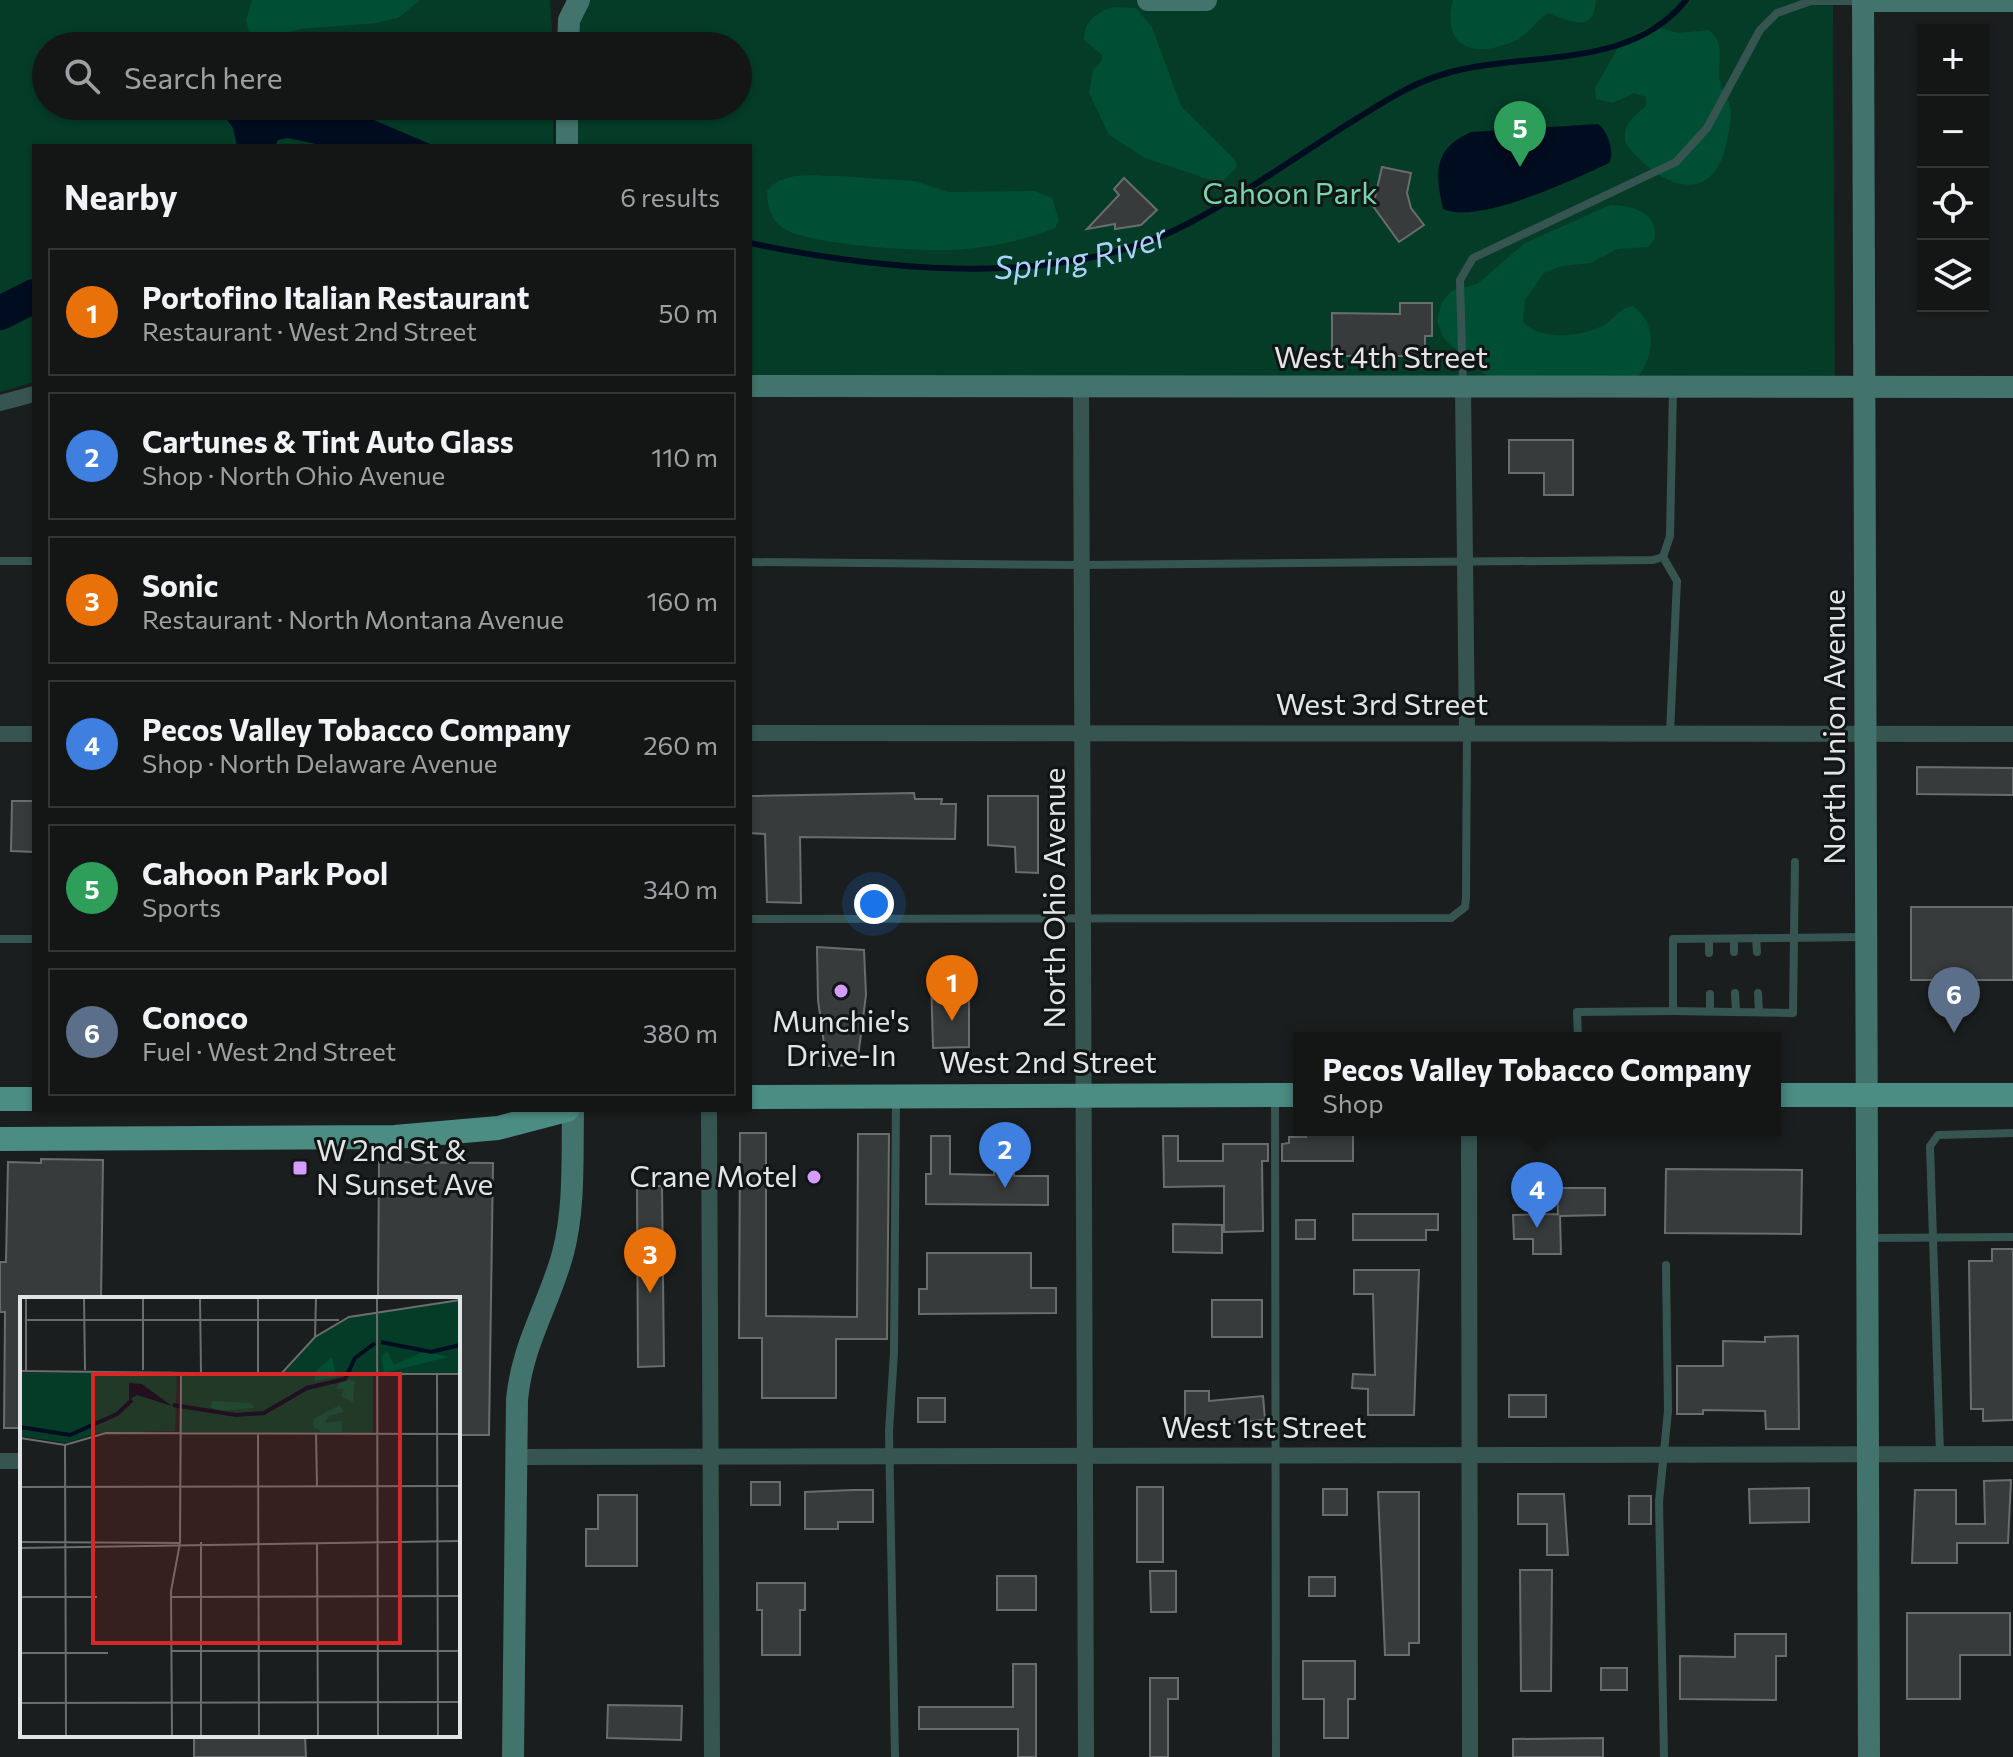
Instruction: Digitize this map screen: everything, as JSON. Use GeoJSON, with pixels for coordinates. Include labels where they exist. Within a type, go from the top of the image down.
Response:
{"type":"FeatureCollection","features":[{"type":"Feature","properties":{"kind":"main road"},"geometry":{"type":"LineString","coordinates":[[569,32],[569,20],[579,0]]}},
{"type":"Feature","properties":{"kind":"main road"},"geometry":{"type":"LineString","coordinates":[[1148,0],[1206,0]]}},
{"type":"Feature","properties":{"kind":"main road"},"geometry":{"type":"LineString","coordinates":[[1863,1],[2013,1]]}},
{"type":"Feature","properties":{"kind":"main road","name":"North Union Avenue"},"geometry":{"type":"LineString","coordinates":[[1863,1],[1869,1757]]}},
{"type":"Feature","properties":{"kind":"main road"},"geometry":{"type":"LineString","coordinates":[[567,120],[567,144]]}},
{"type":"Feature","properties":{"kind":"main road","name":"West 4th Street"},"geometry":{"type":"LineString","coordinates":[[752,386],[1463,389],[2013,387]]}},
{"type":"Feature","properties":{"kind":"main road","name":"West 2nd Street"},"geometry":{"type":"LineString","coordinates":[[752,1097],[1287,1095]]}},
{"type":"Feature","properties":{"kind":"main road"},"geometry":{"type":"LineString","coordinates":[[1781,1095],[2013,1095]]}},
{"type":"Feature","properties":{"kind":"main road"},"geometry":{"type":"LineString","coordinates":[[0,1099],[32,1099]]}},
{"type":"Feature","properties":{"kind":"main road"},"geometry":{"type":"LineString","coordinates":[[0,1139],[320,1139],[452,1133],[528,1122],[560,1112]]}},
{"type":"Feature","properties":{"kind":"main road"},"geometry":{"type":"LineString","coordinates":[[513,1757],[514,1457],[520,1371],[566,1241],[573,1112]]}},
{"type":"Feature","properties":{"kind":"street","name":"North Ohio Avenue"},"geometry":{"type":"LineString","coordinates":[[1081,387],[1086,1757]]}},
{"type":"Feature","properties":{"kind":"street"},"geometry":{"type":"LineString","coordinates":[[1463,389],[1467,733]]}},
{"type":"Feature","properties":{"kind":"street"},"geometry":{"type":"LineString","coordinates":[[0,403],[32,395]]}},
{"type":"Feature","properties":{"kind":"street","name":"West 3rd Street"},"geometry":{"type":"LineString","coordinates":[[752,733],[2013,734]]}},
{"type":"Feature","properties":{"kind":"street"},"geometry":{"type":"LineString","coordinates":[[0,734],[32,734]]}},
{"type":"Feature","properties":{"kind":"street"},"geometry":{"type":"LineString","coordinates":[[709,1112],[712,1757]]}},
{"type":"Feature","properties":{"kind":"street"},"geometry":{"type":"LineString","coordinates":[[1469,1136],[1470,1757]]}},
{"type":"Feature","properties":{"kind":"street","name":"West 1st Street"},"geometry":{"type":"LineString","coordinates":[[514,1457],[2013,1454]]}},
{"type":"Feature","properties":{"kind":"lane"},"geometry":{"type":"LineString","coordinates":[[1463,389],[1460,280],[1473,258],[1676,162],[1707,128],[1754,40],[1777,13],[1811,1],[1863,1]]}},
{"type":"Feature","properties":{"kind":"lane"},"geometry":{"type":"LineString","coordinates":[[1670,733],[1677,581],[1663,557],[1670,536],[1673,388]]}},
{"type":"Feature","properties":{"kind":"lane"},"geometry":{"type":"LineString","coordinates":[[752,562],[1082,565],[1465,560],[1636,563],[1663,557]]}},
{"type":"Feature","properties":{"kind":"lane"},"geometry":{"type":"LineString","coordinates":[[0,561],[32,561]]}},
{"type":"Feature","properties":{"kind":"lane"},"geometry":{"type":"LineString","coordinates":[[752,919],[1438,919],[1458,914],[1465,907],[1467,883],[1467,733]]}},
{"type":"Feature","properties":{"kind":"lane"},"geometry":{"type":"LineString","coordinates":[[1578,1032],[1577,1012],[1793,1013],[1795,862]]}},
{"type":"Feature","properties":{"kind":"lane"},"geometry":{"type":"LineString","coordinates":[[1673,1011],[1673,939],[1866,937]]}},
{"type":"Feature","properties":{"kind":"lane"},"geometry":{"type":"LineString","coordinates":[[1756,938],[1757,952]]}},
{"type":"Feature","properties":{"kind":"lane"},"geometry":{"type":"LineString","coordinates":[[0,939],[32,939]]}},
{"type":"Feature","properties":{"kind":"lane"},"geometry":{"type":"LineString","coordinates":[[1709,939],[1709,953]]}},
{"type":"Feature","properties":{"kind":"lane"},"geometry":{"type":"LineString","coordinates":[[1734,939],[1734,952]]}},
{"type":"Feature","properties":{"kind":"lane"},"geometry":{"type":"LineString","coordinates":[[1735,993],[1736,1012]]}},
{"type":"Feature","properties":{"kind":"lane"},"geometry":{"type":"LineString","coordinates":[[1758,993],[1759,1012]]}},
{"type":"Feature","properties":{"kind":"lane"},"geometry":{"type":"LineString","coordinates":[[1710,994],[1710,1011]]}},
{"type":"Feature","properties":{"kind":"lane"},"geometry":{"type":"LineString","coordinates":[[895,1757],[889,1457],[896,1095]]}},
{"type":"Feature","properties":{"kind":"lane"},"geometry":{"type":"LineString","coordinates":[[1276,1757],[1278,1456],[1287,1095]]}},
{"type":"Feature","properties":{"kind":"lane"},"geometry":{"type":"LineString","coordinates":[[1940,1454],[1930,1146],[1933,1140],[1945,1134],[2013,1133]]}},
{"type":"Feature","properties":{"kind":"lane"},"geometry":{"type":"LineString","coordinates":[[1867,1238],[2013,1237]]}},
{"type":"Feature","properties":{"kind":"lane"},"geometry":{"type":"LineString","coordinates":[[1664,1757],[1662,1455],[1668,1411],[1666,1265]]}},
{"type":"Feature","properties":{"kind":"green space"},"geometry":{"type":"Polygon","coordinates":[[[0,0],[550,0],[552,32],[32,32],[32,120],[553,120],[553,144],[32,144],[32,383],[0,392],[0,0]]]}},
{"type":"Feature","properties":{"kind":"green space"},"geometry":{"type":"Polygon","coordinates":[[[252,0],[420,0],[398,18],[376,23],[288,32],[249,32],[246,20],[252,0]]]}},
{"type":"Feature","properties":{"kind":"green space","name":"Cahoon Park"},"geometry":{"type":"Polygon","coordinates":[[[579,0],[2013,0],[1833,2],[1835,387],[752,386],[752,144],[569,144],[569,120],[752,120],[752,32],[571,32],[579,0]]]}},
{"type":"Feature","properties":{"kind":"green space"},"geometry":{"type":"Polygon","coordinates":[[[1453,0],[1596,0],[1591,18],[1586,21],[1573,22],[1549,13],[1520,38],[1506,45],[1479,49],[1467,47],[1458,41],[1452,31],[1450,18],[1453,0]]]}},
{"type":"Feature","properties":{"kind":"green space"},"geometry":{"type":"Polygon","coordinates":[[[1113,7],[1136,8],[1152,27],[1181,106],[1234,159],[1237,166],[1224,180],[1214,181],[1145,158],[1109,135],[1089,93],[1093,70],[1101,62],[1102,55],[1084,40],[1092,18],[1113,7]]]}},
{"type":"Feature","properties":{"kind":"green space"},"geometry":{"type":"Polygon","coordinates":[[[1651,26],[1679,33],[1708,30],[1717,41],[1720,82],[1729,102],[1731,121],[1717,168],[1706,180],[1693,184],[1664,178],[1636,156],[1625,142],[1628,125],[1646,106],[1646,97],[1634,93],[1613,103],[1596,99],[1595,88],[1621,42],[1651,26]]]}},
{"type":"Feature","properties":{"kind":"green space"},"geometry":{"type":"Polygon","coordinates":[[[837,176],[915,181],[948,192],[1034,191],[1052,198],[1059,220],[1055,228],[1022,239],[950,250],[844,244],[797,234],[783,228],[775,220],[767,196],[767,191],[774,184],[790,177],[837,176]]]}},
{"type":"Feature","properties":{"kind":"green space"},"geometry":{"type":"Polygon","coordinates":[[[1610,205],[1635,209],[1649,217],[1655,231],[1654,240],[1648,247],[1617,249],[1591,263],[1562,266],[1544,273],[1525,300],[1523,322],[1541,333],[1576,334],[1598,328],[1633,306],[1647,322],[1651,341],[1647,361],[1636,379],[1492,380],[1444,339],[1437,321],[1442,302],[1451,291],[1477,284],[1525,243],[1610,205]]]}},
{"type":"Feature","properties":{"kind":"water"},"geometry":{"type":"Polygon","coordinates":[[[227,120],[375,120],[430,144],[316,144],[288,138],[278,140],[276,144],[237,144],[233,128],[227,120]]]}},
{"type":"Feature","properties":{"kind":"water"},"geometry":{"type":"Polygon","coordinates":[[[1598,124],[1610,142],[1609,163],[1551,189],[1502,206],[1479,211],[1443,209],[1438,173],[1443,154],[1449,146],[1471,132],[1598,124]]]}},
{"type":"Feature","properties":{"kind":"building"},"geometry":{"type":"Polygon","coordinates":[[[1382,167],[1411,173],[1407,193],[1411,208],[1424,225],[1399,242],[1373,206],[1382,167]]]}},
{"type":"Feature","properties":{"kind":"building"},"geometry":{"type":"Polygon","coordinates":[[[1124,178],[1157,210],[1141,225],[1115,229],[1115,224],[1087,229],[1119,195],[1114,189],[1124,178]]]}},
{"type":"Feature","properties":{"kind":"building"},"geometry":{"type":"Polygon","coordinates":[[[1400,303],[1432,303],[1432,336],[1425,336],[1425,356],[1332,356],[1332,313],[1400,314],[1400,303]]]}},
{"type":"Feature","properties":{"kind":"building"},"geometry":{"type":"Polygon","coordinates":[[[1509,440],[1573,440],[1573,495],[1544,495],[1544,473],[1509,473],[1509,440]]]}},
{"type":"Feature","properties":{"kind":"building"},"geometry":{"type":"Polygon","coordinates":[[[1917,767],[2013,768],[2013,795],[1917,794],[1917,767]]]}},
{"type":"Feature","properties":{"kind":"building"},"geometry":{"type":"Polygon","coordinates":[[[914,793],[915,799],[942,799],[941,804],[956,804],[955,839],[800,837],[801,903],[767,902],[765,834],[752,833],[752,796],[914,793]]]}},
{"type":"Feature","properties":{"kind":"building"},"geometry":{"type":"Polygon","coordinates":[[[988,796],[1038,796],[1038,873],[1016,872],[1015,847],[988,845],[988,796]]]}},
{"type":"Feature","properties":{"kind":"building"},"geometry":{"type":"Polygon","coordinates":[[[12,801],[32,801],[32,852],[11,851],[12,801]]]}},
{"type":"Feature","properties":{"kind":"building"},"geometry":{"type":"Polygon","coordinates":[[[1911,907],[2013,907],[2013,980],[1911,980],[1911,907]]]}},
{"type":"Feature","properties":{"kind":"building"},"geometry":{"type":"Polygon","coordinates":[[[817,947],[864,950],[866,995],[857,1065],[827,1066],[818,1000],[817,947]]]}},
{"type":"Feature","properties":{"kind":"building"},"geometry":{"type":"Polygon","coordinates":[[[969,975],[969,1047],[933,1048],[931,976],[969,975]]]}},
{"type":"Feature","properties":{"kind":"building"},"geometry":{"type":"Polygon","coordinates":[[[995,1131],[1015,1132],[1014,1176],[1048,1176],[1048,1205],[926,1204],[926,1174],[931,1174],[931,1136],[950,1136],[950,1174],[994,1175],[995,1131]]]}},
{"type":"Feature","properties":{"kind":"building"},"geometry":{"type":"Polygon","coordinates":[[[740,1133],[766,1133],[766,1316],[857,1317],[858,1134],[889,1134],[887,1339],[836,1339],[836,1398],[762,1398],[762,1338],[739,1338],[740,1133]]]}},
{"type":"Feature","properties":{"kind":"building"},"geometry":{"type":"Polygon","coordinates":[[[1163,1136],[1178,1136],[1178,1161],[1223,1161],[1223,1144],[1268,1144],[1268,1161],[1262,1161],[1263,1231],[1224,1232],[1224,1186],[1164,1187],[1163,1136]]]}},
{"type":"Feature","properties":{"kind":"building"},"geometry":{"type":"Polygon","coordinates":[[[1353,1136],[1353,1161],[1282,1161],[1282,1144],[1289,1143],[1289,1137],[1353,1136]]]}},
{"type":"Feature","properties":{"kind":"building"},"geometry":{"type":"Polygon","coordinates":[[[41,1159],[103,1160],[101,1297],[20,1297],[20,1428],[4,1428],[5,1312],[0,1312],[0,1262],[6,1262],[8,1162],[41,1163],[41,1159]]]}},
{"type":"Feature","properties":{"kind":"building"},"geometry":{"type":"Polygon","coordinates":[[[379,1162],[493,1163],[489,1435],[460,1435],[460,1297],[378,1297],[379,1162]]]}},
{"type":"Feature","properties":{"kind":"building"},"geometry":{"type":"Polygon","coordinates":[[[1666,1169],[1802,1170],[1801,1234],[1665,1233],[1666,1169]]]}},
{"type":"Feature","properties":{"kind":"building"},"geometry":{"type":"Polygon","coordinates":[[[637,1186],[662,1186],[664,1366],[638,1367],[637,1186]]]}},
{"type":"Feature","properties":{"kind":"building"},"geometry":{"type":"Polygon","coordinates":[[[1557,1188],[1605,1188],[1605,1215],[1560,1216],[1561,1254],[1533,1254],[1533,1239],[1514,1239],[1513,1215],[1558,1214],[1557,1188]]]}},
{"type":"Feature","properties":{"kind":"building"},"geometry":{"type":"Polygon","coordinates":[[[1353,1214],[1438,1214],[1438,1230],[1426,1230],[1426,1240],[1353,1240],[1353,1214]]]}},
{"type":"Feature","properties":{"kind":"building"},"geometry":{"type":"Polygon","coordinates":[[[1296,1220],[1315,1220],[1315,1239],[1296,1239],[1296,1220]]]}},
{"type":"Feature","properties":{"kind":"building"},"geometry":{"type":"Polygon","coordinates":[[[1173,1224],[1222,1225],[1222,1253],[1173,1252],[1173,1224]]]}},
{"type":"Feature","properties":{"kind":"building"},"geometry":{"type":"Polygon","coordinates":[[[1992,1249],[2013,1249],[2013,1420],[1983,1421],[1983,1409],[1971,1409],[1969,1261],[1992,1261],[1992,1249]]]}},
{"type":"Feature","properties":{"kind":"building"},"geometry":{"type":"Polygon","coordinates":[[[927,1253],[1031,1253],[1031,1288],[1056,1288],[1056,1313],[919,1314],[919,1289],[927,1289],[927,1253]]]}},
{"type":"Feature","properties":{"kind":"building"},"geometry":{"type":"Polygon","coordinates":[[[1354,1270],[1419,1270],[1414,1415],[1368,1415],[1368,1389],[1352,1388],[1353,1374],[1375,1375],[1373,1294],[1354,1294],[1354,1270]]]}},
{"type":"Feature","properties":{"kind":"building"},"geometry":{"type":"Polygon","coordinates":[[[1212,1300],[1262,1300],[1262,1337],[1212,1337],[1212,1300]]]}},
{"type":"Feature","properties":{"kind":"building"},"geometry":{"type":"Polygon","coordinates":[[[1798,1336],[1799,1429],[1766,1429],[1765,1411],[1703,1410],[1703,1414],[1677,1414],[1677,1366],[1723,1366],[1723,1341],[1765,1342],[1765,1337],[1798,1336]]]}},
{"type":"Feature","properties":{"kind":"building"},"geometry":{"type":"Polygon","coordinates":[[[1185,1391],[1209,1391],[1209,1401],[1263,1396],[1265,1420],[1185,1427],[1185,1391]]]}},
{"type":"Feature","properties":{"kind":"building"},"geometry":{"type":"Polygon","coordinates":[[[1509,1395],[1546,1395],[1546,1417],[1509,1417],[1509,1395]]]}},
{"type":"Feature","properties":{"kind":"building"},"geometry":{"type":"Polygon","coordinates":[[[918,1398],[945,1398],[945,1422],[918,1422],[918,1398]]]}},
{"type":"Feature","properties":{"kind":"building"},"geometry":{"type":"Polygon","coordinates":[[[2011,1480],[2008,1543],[1957,1543],[1957,1563],[1912,1563],[1915,1490],[1956,1490],[1956,1524],[1985,1524],[1984,1481],[2011,1480]]]}},
{"type":"Feature","properties":{"kind":"building"},"geometry":{"type":"Polygon","coordinates":[[[751,1482],[780,1482],[780,1505],[751,1505],[751,1482]]]}},
{"type":"Feature","properties":{"kind":"building"},"geometry":{"type":"Polygon","coordinates":[[[1137,1487],[1163,1487],[1163,1562],[1137,1562],[1137,1487]]]}},
{"type":"Feature","properties":{"kind":"building"},"geometry":{"type":"Polygon","coordinates":[[[1809,1488],[1809,1522],[1750,1523],[1749,1489],[1809,1488]]]}},
{"type":"Feature","properties":{"kind":"building"},"geometry":{"type":"Polygon","coordinates":[[[1323,1489],[1347,1489],[1347,1515],[1323,1515],[1323,1489]]]}},
{"type":"Feature","properties":{"kind":"building"},"geometry":{"type":"Polygon","coordinates":[[[873,1490],[873,1522],[838,1522],[838,1529],[805,1529],[805,1492],[873,1490]]]}},
{"type":"Feature","properties":{"kind":"building"},"geometry":{"type":"Polygon","coordinates":[[[1378,1492],[1419,1492],[1419,1643],[1409,1643],[1409,1655],[1385,1655],[1378,1492]]]}},
{"type":"Feature","properties":{"kind":"building"},"geometry":{"type":"Polygon","coordinates":[[[1518,1494],[1564,1494],[1568,1555],[1547,1555],[1547,1524],[1518,1524],[1518,1494]]]}},
{"type":"Feature","properties":{"kind":"building"},"geometry":{"type":"Polygon","coordinates":[[[598,1495],[637,1495],[637,1566],[586,1566],[586,1529],[598,1529],[598,1495]]]}},
{"type":"Feature","properties":{"kind":"building"},"geometry":{"type":"Polygon","coordinates":[[[1629,1496],[1651,1496],[1651,1524],[1629,1524],[1629,1496]]]}},
{"type":"Feature","properties":{"kind":"building"},"geometry":{"type":"Polygon","coordinates":[[[1520,1570],[1552,1570],[1551,1691],[1521,1691],[1520,1570]]]}},
{"type":"Feature","properties":{"kind":"building"},"geometry":{"type":"Polygon","coordinates":[[[1150,1571],[1176,1571],[1176,1612],[1151,1612],[1150,1571]]]}},
{"type":"Feature","properties":{"kind":"building"},"geometry":{"type":"Polygon","coordinates":[[[997,1576],[1036,1576],[1036,1610],[997,1610],[997,1576]]]}},
{"type":"Feature","properties":{"kind":"building"},"geometry":{"type":"Polygon","coordinates":[[[1309,1577],[1335,1577],[1335,1596],[1309,1596],[1309,1577]]]}},
{"type":"Feature","properties":{"kind":"building"},"geometry":{"type":"Polygon","coordinates":[[[757,1583],[805,1583],[805,1610],[800,1610],[800,1655],[762,1655],[762,1610],[757,1610],[757,1583]]]}},
{"type":"Feature","properties":{"kind":"building"},"geometry":{"type":"Polygon","coordinates":[[[1907,1613],[2010,1613],[2010,1655],[1960,1655],[1960,1699],[1907,1699],[1907,1613]]]}},
{"type":"Feature","properties":{"kind":"building"},"geometry":{"type":"Polygon","coordinates":[[[1735,1634],[1786,1634],[1786,1656],[1776,1656],[1776,1700],[1680,1699],[1680,1656],[1735,1657],[1735,1634]]]}},
{"type":"Feature","properties":{"kind":"building"},"geometry":{"type":"Polygon","coordinates":[[[1303,1661],[1355,1661],[1355,1699],[1348,1699],[1348,1738],[1324,1738],[1324,1699],[1303,1699],[1303,1661]]]}},
{"type":"Feature","properties":{"kind":"building"},"geometry":{"type":"Polygon","coordinates":[[[1013,1664],[1036,1664],[1036,1757],[1018,1757],[1018,1729],[919,1729],[919,1707],[1013,1707],[1013,1664]]]}},
{"type":"Feature","properties":{"kind":"building"},"geometry":{"type":"Polygon","coordinates":[[[1601,1668],[1627,1668],[1627,1690],[1601,1690],[1601,1668]]]}},
{"type":"Feature","properties":{"kind":"building"},"geometry":{"type":"Polygon","coordinates":[[[1150,1678],[1178,1678],[1178,1699],[1168,1699],[1168,1757],[1150,1757],[1150,1678]]]}},
{"type":"Feature","properties":{"kind":"building"},"geometry":{"type":"Polygon","coordinates":[[[608,1705],[682,1706],[681,1740],[607,1738],[608,1705]]]}},
{"type":"Feature","properties":{"kind":"building"},"geometry":{"type":"Polygon","coordinates":[[[194,1737],[305,1737],[306,1757],[194,1757],[194,1737]]]}},
{"type":"Feature","properties":{"kind":"building"},"geometry":{"type":"Polygon","coordinates":[[[1603,1738],[1603,1757],[1513,1757],[1513,1739],[1603,1738]]]}},
{"type":"Feature","properties":{"kind":"waterway","name":"Spring River"},"geometry":{"type":"LineString","coordinates":[[752,243],[915,267],[973,269],[1031,266],[1087,258],[1140,244],[1189,223],[1250,188],[1383,102],[1419,83],[1475,67],[1605,49],[1635,39],[1663,23],[1686,0]]}},
{"type":"Feature","properties":{"kind":"waterway","name":"Spring River"},"geometry":{"type":"LineString","coordinates":[[0,313],[32,297]]}},
{"type":"Feature","properties":{"kind":"place","name":"Cahoon Park Pool"},"geometry":{"type":"Point","coordinates":[1520,167]}},
{"type":"Feature","properties":{"kind":"place","name":"Munchie's Drive-In"},"geometry":{"type":"Point","coordinates":[841,991]}},
{"type":"Feature","properties":{"kind":"place","name":"Portofino Italian Restaurant"},"geometry":{"type":"Point","coordinates":[952,1021]}},
{"type":"Feature","properties":{"kind":"place","name":"Conoco"},"geometry":{"type":"Point","coordinates":[1954,1033]}},
{"type":"Feature","properties":{"kind":"place","name":"W 2nd St & N Sunset Ave"},"geometry":{"type":"Point","coordinates":[300,1168]}},
{"type":"Feature","properties":{"kind":"place","name":"Crane Motel"},"geometry":{"type":"Point","coordinates":[814,1177]}},
{"type":"Feature","properties":{"kind":"place","name":"Cartunes & Tint Auto Glass"},"geometry":{"type":"Point","coordinates":[1005,1188]}},
{"type":"Feature","properties":{"kind":"place","name":"Pecos Valley Tobacco Company"},"geometry":{"type":"Point","coordinates":[1537,1228]}},
{"type":"Feature","properties":{"kind":"place","name":"Sonic"},"geometry":{"type":"Point","coordinates":[650,1293]}}]}
